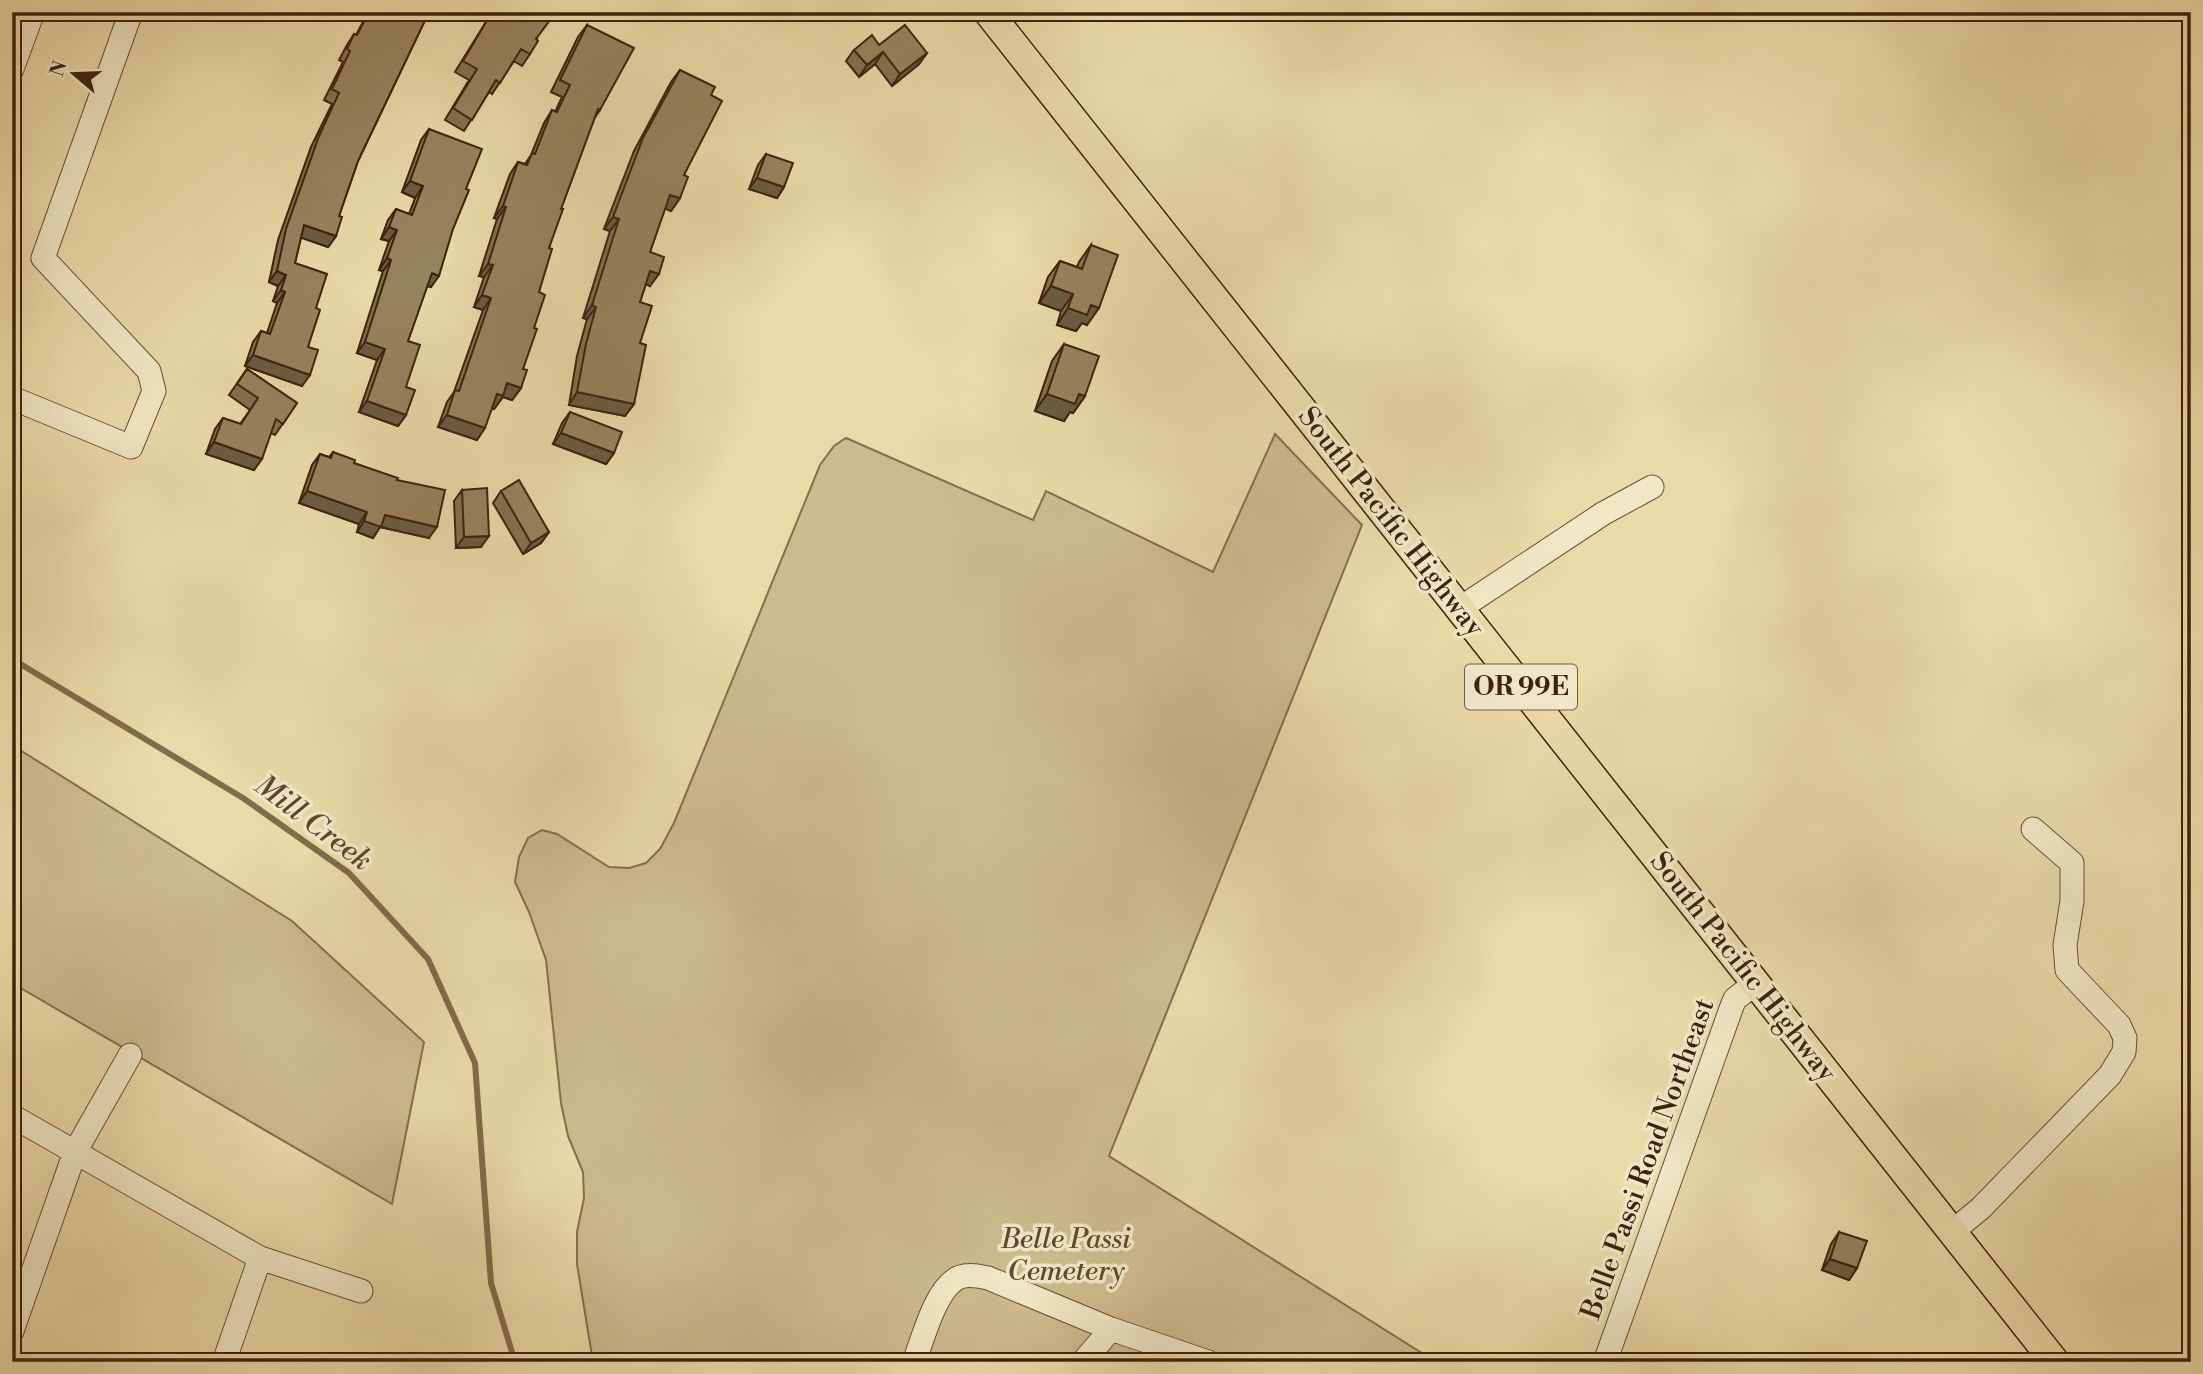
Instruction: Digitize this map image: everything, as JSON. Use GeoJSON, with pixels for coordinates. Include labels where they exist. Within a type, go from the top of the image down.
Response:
{"type":"FeatureCollection","features":[{"type":"Feature","properties":{"kind":"main road","name":"South Pacific Highway"},"geometry":{"type":"LineString","coordinates":[[988,12],[2055,1362]]}},
{"type":"Feature","properties":{"kind":"street"},"geometry":{"type":"LineString","coordinates":[[12,69],[33,12]]}},
{"type":"Feature","properties":{"kind":"street"},"geometry":{"type":"LineString","coordinates":[[12,398],[131,447],[154,391],[149,371],[43,258],[131,12]]}},
{"type":"Feature","properties":{"kind":"street"},"geometry":{"type":"LineString","coordinates":[[1459,608],[1604,513],[1652,487]]}},
{"type":"Feature","properties":{"kind":"street"},"geometry":{"type":"LineString","coordinates":[[1952,1232],[1981,1208],[2110,1075],[2124,1052],[2125,1038],[2119,1026],[2067,970],[2065,945],[2072,901],[2072,863],[2033,829]]}},
{"type":"Feature","properties":{"kind":"street","name":"Belle Passi Road Northeast"},"geometry":{"type":"LineString","coordinates":[[1605,1362],[1732,1006],[1735,999],[1756,983]]}},
{"type":"Feature","properties":{"kind":"street"},"geometry":{"type":"LineString","coordinates":[[12,1331],[75,1152],[130,1055]]}},
{"type":"Feature","properties":{"kind":"street"},"geometry":{"type":"LineString","coordinates":[[12,1116],[260,1258],[361,1291]]}},
{"type":"Feature","properties":{"kind":"street"},"geometry":{"type":"LineString","coordinates":[[224,1362],[260,1258]]}},
{"type":"Feature","properties":{"kind":"street"},"geometry":{"type":"LineString","coordinates":[[914,1362],[946,1287],[960,1278],[975,1275],[1111,1329],[1208,1362]]}},
{"type":"Feature","properties":{"kind":"street"},"geometry":{"type":"LineString","coordinates":[[1083,1362],[1111,1329]]}},
{"type":"Feature","properties":{"kind":"green space","name":"Belle Passi Cemetery"},"geometry":{"type":"Polygon","coordinates":[[[1275,434],[1362,525],[1109,1156],[1436,1362],[593,1362],[577,1264],[577,1232],[584,1198],[583,1172],[568,1136],[561,1103],[546,960],[515,882],[519,857],[528,838],[542,830],[557,834],[609,867],[629,868],[646,863],[660,849],[674,823],[820,465],[834,446],[846,438],[1033,520],[1046,491],[1213,572],[1275,434]]]}},
{"type":"Feature","properties":{"kind":"green space"},"geometry":{"type":"Polygon","coordinates":[[[12,745],[292,921],[424,1042],[392,1204],[12,983],[12,745]]]}},
{"type":"Feature","properties":{"kind":"building"},"geometry":{"type":"Polygon","coordinates":[[[369,12],[429,12],[358,161],[339,216],[342,217],[336,236],[304,225],[295,263],[327,274],[316,308],[320,310],[308,347],[318,350],[310,375],[253,355],[261,331],[270,334],[285,292],[281,290],[286,275],[277,271],[286,229],[319,136],[339,93],[332,89],[350,51],[347,49],[354,34],[357,35],[369,12]]]}},
{"type":"Feature","properties":{"kind":"building"},"geometry":{"type":"Polygon","coordinates":[[[492,12],[556,12],[536,39],[538,41],[530,54],[521,49],[500,83],[496,80],[472,120],[453,108],[477,69],[463,61],[492,12]]]}},
{"type":"Feature","properties":{"kind":"building"},"geometry":{"type":"Polygon","coordinates":[[[587,25],[634,48],[600,110],[598,109],[561,209],[539,292],[545,295],[523,369],[527,370],[521,388],[507,383],[503,396],[497,394],[485,428],[447,415],[455,390],[459,391],[491,298],[482,295],[493,265],[488,264],[518,162],[527,165],[532,153],[535,154],[552,110],[557,112],[570,85],[560,80],[587,25]]]}},
{"type":"Feature","properties":{"kind":"building"},"geometry":{"type":"Polygon","coordinates":[[[905,25],[927,53],[900,74],[883,52],[867,65],[854,50],[872,35],[879,45],[905,25]]]}},
{"type":"Feature","properties":{"kind":"building"},"geometry":{"type":"Polygon","coordinates":[[[680,70],[715,87],[711,95],[722,101],[684,175],[688,177],[680,198],[670,195],[650,252],[664,257],[659,274],[650,271],[640,302],[652,306],[640,343],[646,345],[634,404],[577,392],[596,307],[592,305],[619,219],[613,217],[643,138],[680,70]]]}},
{"type":"Feature","properties":{"kind":"building"},"geometry":{"type":"Polygon","coordinates":[[[429,129],[482,149],[466,189],[469,190],[453,229],[439,276],[432,273],[408,341],[420,345],[406,387],[415,390],[406,415],[367,401],[385,349],[365,342],[391,260],[387,258],[397,230],[389,227],[396,209],[412,215],[423,186],[410,181],[429,129]]]}},
{"type":"Feature","properties":{"kind":"building"},"geometry":{"type":"Polygon","coordinates":[[[766,154],[793,163],[784,187],[757,178],[766,154]]]}},
{"type":"Feature","properties":{"kind":"building"},"geometry":{"type":"Polygon","coordinates":[[[1091,245],[1118,255],[1099,308],[1091,305],[1087,315],[1068,308],[1073,294],[1051,286],[1060,261],[1082,269],[1091,245]]]}},
{"type":"Feature","properties":{"kind":"building"},"geometry":{"type":"Polygon","coordinates":[[[1064,344],[1099,356],[1085,396],[1079,394],[1075,404],[1047,394],[1064,344]]]}},
{"type":"Feature","properties":{"kind":"building"},"geometry":{"type":"Polygon","coordinates":[[[247,369],[297,403],[283,424],[276,419],[262,459],[214,442],[223,418],[241,424],[258,398],[237,384],[247,369]]]}},
{"type":"Feature","properties":{"kind":"building"},"geometry":{"type":"Polygon","coordinates":[[[570,412],[622,432],[614,453],[561,433],[570,412]]]}},
{"type":"Feature","properties":{"kind":"building"},"geometry":{"type":"Polygon","coordinates":[[[333,452],[355,460],[354,463],[398,478],[397,480],[445,490],[437,527],[385,515],[381,527],[364,521],[367,512],[307,491],[320,454],[331,458],[333,452]]]}},
{"type":"Feature","properties":{"kind":"building"},"geometry":{"type":"Polygon","coordinates":[[[519,480],[549,532],[531,543],[501,491],[519,480]]]}},
{"type":"Feature","properties":{"kind":"building"},"geometry":{"type":"Polygon","coordinates":[[[487,488],[489,536],[464,537],[462,490],[487,488]]]}},
{"type":"Feature","properties":{"kind":"building"},"geometry":{"type":"Polygon","coordinates":[[[1839,1232],[1867,1241],[1857,1268],[1830,1259],[1839,1232]]]}},
{"type":"Feature","properties":{"kind":"waterway","name":"Mill Creek"},"geometry":{"type":"LineString","coordinates":[[12,659],[243,798],[349,873],[428,959],[475,1063],[491,1283],[515,1362]]}}]}
